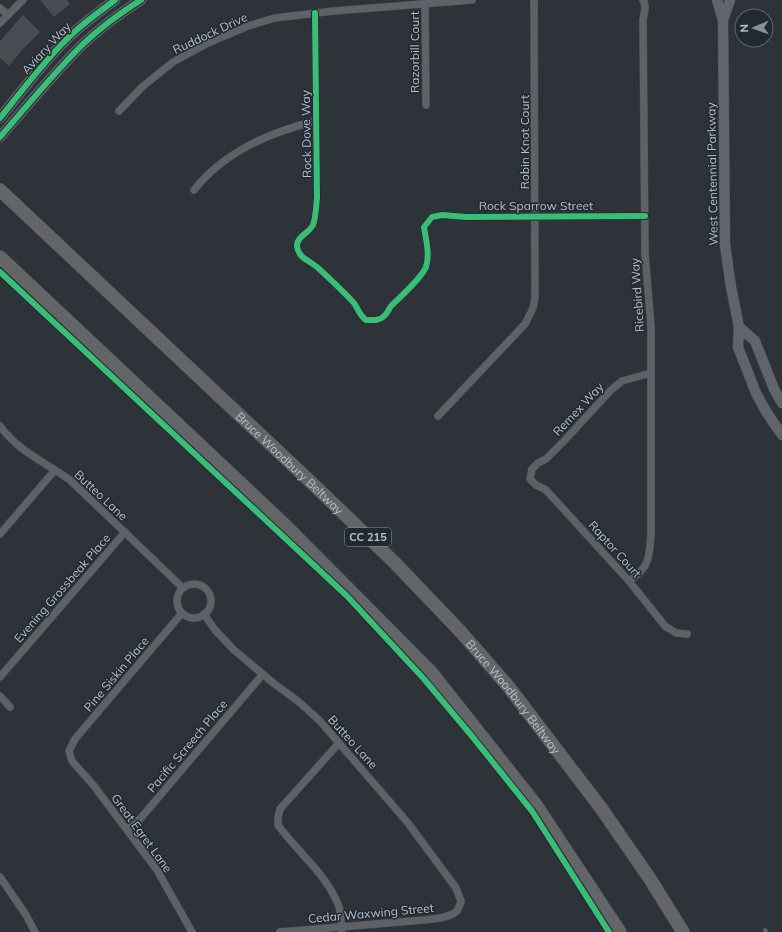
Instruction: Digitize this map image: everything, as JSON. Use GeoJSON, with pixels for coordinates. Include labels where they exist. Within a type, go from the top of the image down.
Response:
{"type":"FeatureCollection","features":[{"type":"Feature","properties":{"kind":"highway","name":"Bruce Woodbury Beltway"},"geometry":{"type":"LineString","coordinates":[[0,190],[322,492],[395,563],[460,631],[508,686],[601,808],[650,879],[683,932]]}},
{"type":"Feature","properties":{"kind":"highway"},"geometry":{"type":"LineString","coordinates":[[0,257],[285,525],[431,672],[536,805],[620,932]]}},
{"type":"Feature","properties":{"kind":"main road","name":"Aviary Way"},"geometry":{"type":"LineString","coordinates":[[0,118],[38,70],[62,44],[83,25],[115,0]]}},
{"type":"Feature","properties":{"kind":"main road","name":"Aviary Way"},"geometry":{"type":"LineString","coordinates":[[0,137],[56,72],[83,44],[112,20],[141,0]]}},
{"type":"Feature","properties":{"kind":"main road","name":"West Centennial Parkway"},"geometry":{"type":"LineString","coordinates":[[716,0],[723,20],[725,245],[731,287],[740,327],[738,347],[767,413],[782,435]]}},
{"type":"Feature","properties":{"kind":"main road","name":"West Centennial Parkway"},"geometry":{"type":"LineString","coordinates":[[723,20],[730,0]]}},
{"type":"Feature","properties":{"kind":"main road"},"geometry":{"type":"LineString","coordinates":[[740,327],[754,341],[782,403]]}},
{"type":"Feature","properties":{"kind":"street"},"geometry":{"type":"LineString","coordinates":[[0,23],[23,0]]}},
{"type":"Feature","properties":{"kind":"street","name":"Ruddock Drive"},"geometry":{"type":"LineString","coordinates":[[119,112],[142,87],[174,62],[208,43],[248,26],[274,18],[315,13],[425,2],[472,0]]}},
{"type":"Feature","properties":{"kind":"street","name":"Robin Knot Court"},"geometry":{"type":"LineString","coordinates":[[438,416],[525,324],[530,317],[533,308],[535,298],[534,0]]}},
{"type":"Feature","properties":{"kind":"street","name":"Ricebird Way"},"geometry":{"type":"LineString","coordinates":[[629,581],[640,573],[646,566],[650,553],[651,534],[651,326],[645,253],[643,20],[645,10],[643,0]]}},
{"type":"Feature","properties":{"kind":"street","name":"Razorbill Court"},"geometry":{"type":"LineString","coordinates":[[425,2],[426,105]]}},
{"type":"Feature","properties":{"kind":"street"},"geometry":{"type":"LineString","coordinates":[[0,8],[8,15]]}},
{"type":"Feature","properties":{"kind":"street","name":"Rock Dove Way"},"geometry":{"type":"LineString","coordinates":[[315,13],[317,198],[316,210],[312,225],[306,234],[299,238],[297,244],[298,253],[316,266],[353,302],[361,316],[366,320],[376,319]]}},
{"type":"Feature","properties":{"kind":"street"},"geometry":{"type":"LineString","coordinates":[[194,190],[203,178],[238,152],[277,132],[316,121]]}},
{"type":"Feature","properties":{"kind":"street","name":"Rock Sparrow Street"},"geometry":{"type":"LineString","coordinates":[[376,319],[385,316],[387,311],[409,288],[425,267],[428,256],[424,227],[428,220],[436,215],[466,217],[645,216]]}},
{"type":"Feature","properties":{"kind":"street","name":"Remex Way"},"geometry":{"type":"LineString","coordinates":[[531,474],[532,469],[563,442],[611,390],[622,381],[651,373]]}},
{"type":"Feature","properties":{"kind":"street","name":"Butteo Lane"},"geometry":{"type":"LineString","coordinates":[[0,426],[28,454],[70,480],[183,588]]}},
{"type":"Feature","properties":{"kind":"street"},"geometry":{"type":"LineString","coordinates":[[0,534],[55,470]]}},
{"type":"Feature","properties":{"kind":"street","name":"Raptor Court"},"geometry":{"type":"LineString","coordinates":[[531,474],[530,479],[536,485],[546,490],[629,581],[665,626],[676,633],[687,634]]}},
{"type":"Feature","properties":{"kind":"street","name":"Evening Grossbeak Place"},"geometry":{"type":"LineString","coordinates":[[0,677],[125,532]]}},
{"type":"Feature","properties":{"kind":"street"},"geometry":{"type":"LineString","coordinates":[[188,584],[195,584],[201,585],[206,589],[210,595],[211,603],[209,609],[204,614],[193,618],[182,613],[178,607],[177,601],[179,593],[183,588],[188,584]]}},
{"type":"Feature","properties":{"kind":"street","name":"Pine Siskin Place"},"geometry":{"type":"LineString","coordinates":[[69,751],[75,739],[182,613]]}},
{"type":"Feature","properties":{"kind":"street","name":"Butteo Lane"},"geometry":{"type":"LineString","coordinates":[[204,614],[224,640],[262,674],[309,710],[383,793],[427,848],[456,888],[461,901],[460,905]]}},
{"type":"Feature","properties":{"kind":"street","name":"Pacific Screech Place"},"geometry":{"type":"LineString","coordinates":[[127,829],[140,819],[262,674]]}},
{"type":"Feature","properties":{"kind":"street"},"geometry":{"type":"LineString","coordinates":[[0,696],[10,707]]}},
{"type":"Feature","properties":{"kind":"street"},"geometry":{"type":"LineString","coordinates":[[339,743],[280,809],[278,825],[318,872],[335,898],[339,908],[342,929]]}},
{"type":"Feature","properties":{"kind":"street","name":"Great Egret Lane"},"geometry":{"type":"LineString","coordinates":[[69,751],[72,761],[94,786],[157,870],[192,932]]}},
{"type":"Feature","properties":{"kind":"street"},"geometry":{"type":"LineString","coordinates":[[0,877],[26,915],[35,932]]}},
{"type":"Feature","properties":{"kind":"street","name":"Cedar Waxwing Street"},"geometry":{"type":"LineString","coordinates":[[280,932],[342,929],[440,918],[451,915],[460,905]]}},
{"type":"Feature","properties":{"kind":"building"},"geometry":{"type":"Polygon","coordinates":[[[40,0],[67,0],[70,4],[54,17],[40,0]]]}},
{"type":"Feature","properties":{"kind":"building"},"geometry":{"type":"Polygon","coordinates":[[[23,15],[40,32],[9,66],[0,58],[0,41],[23,15]]]}},
{"type":"Feature","properties":{"kind":"cycle path"},"geometry":{"type":"LineString","coordinates":[[0,118],[61,45],[80,27],[115,0]]}},
{"type":"Feature","properties":{"kind":"cycle path"},"geometry":{"type":"LineString","coordinates":[[0,137],[50,79],[82,45],[110,21],[141,0]]}},
{"type":"Feature","properties":{"kind":"cycle path"},"geometry":{"type":"LineString","coordinates":[[315,13],[317,198],[313,225],[299,240],[297,246],[299,253],[341,289],[354,303],[366,320],[376,320],[382,318],[391,306],[423,272],[426,267],[428,257],[424,227],[432,217],[442,215],[466,217],[645,216]]}},
{"type":"Feature","properties":{"kind":"cycle path"},"geometry":{"type":"LineString","coordinates":[[0,272],[347,596],[424,679],[532,811],[609,932]]}}]}
